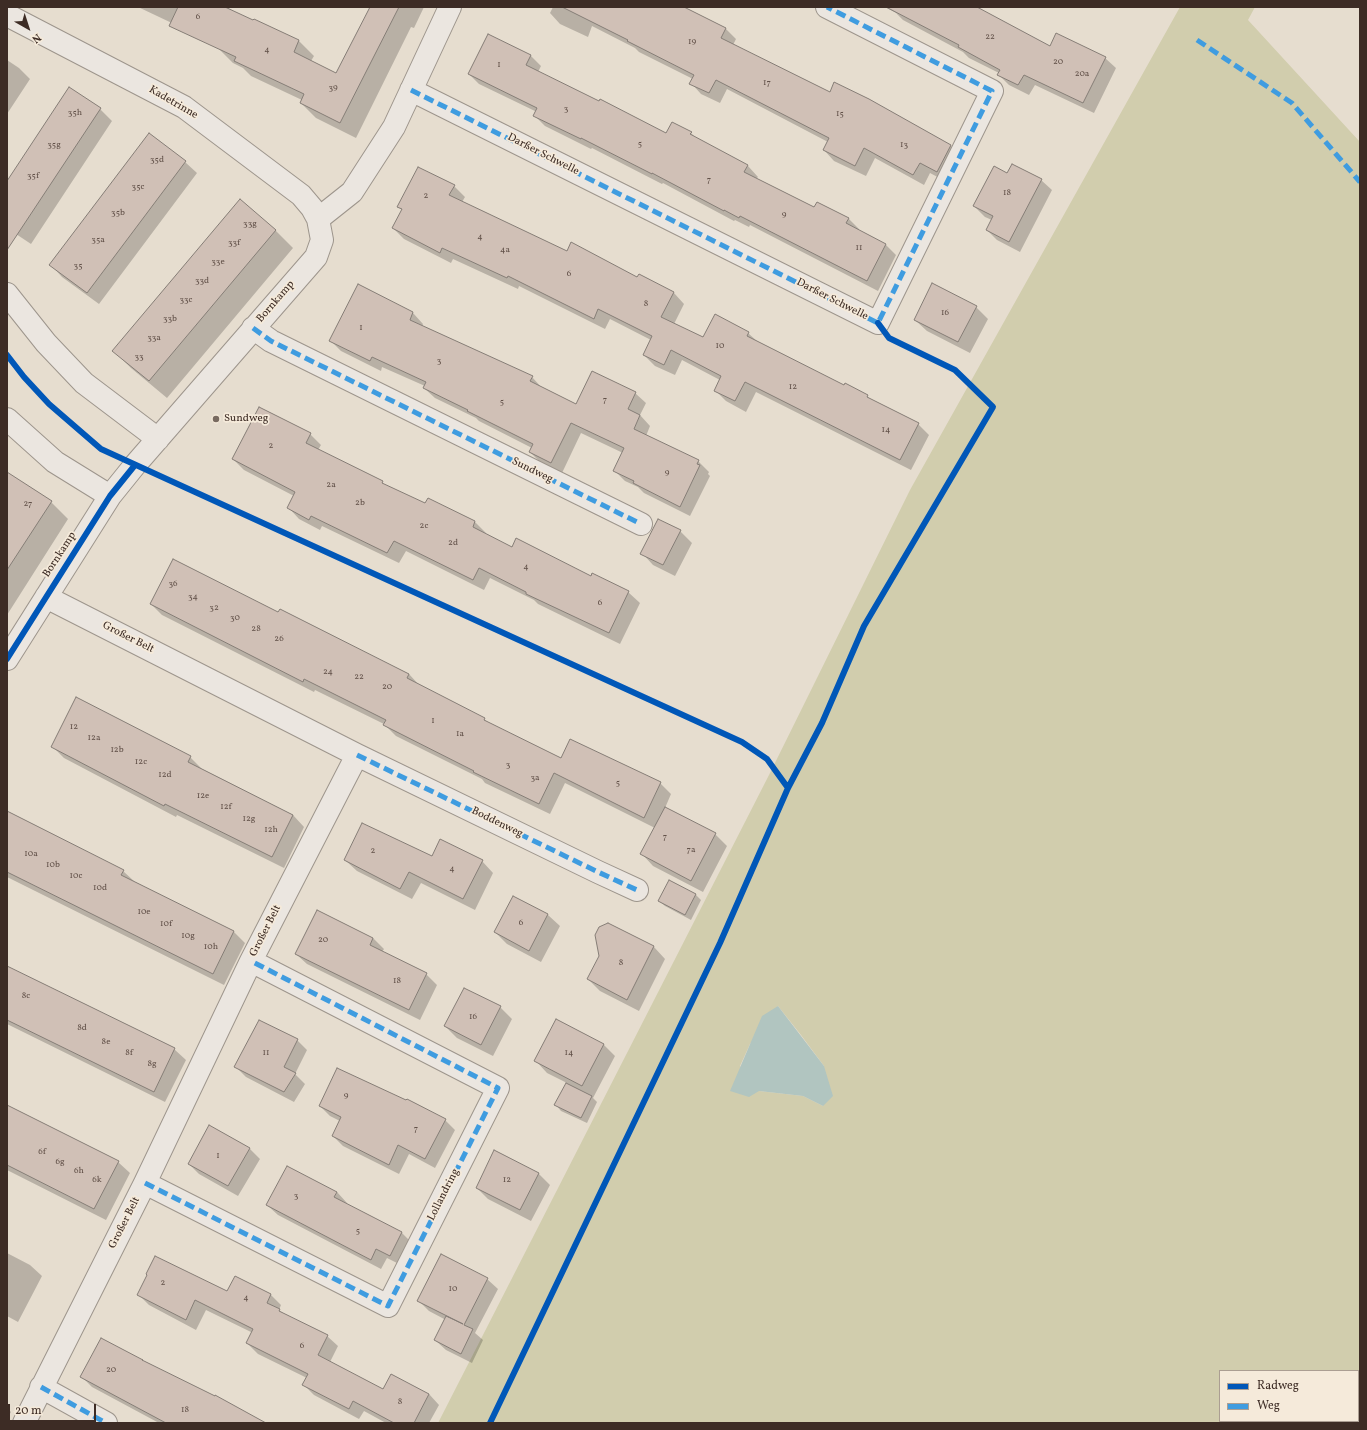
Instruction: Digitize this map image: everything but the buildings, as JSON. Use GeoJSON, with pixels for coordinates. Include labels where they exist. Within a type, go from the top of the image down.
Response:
{"type":"FeatureCollection","features":[{"type":"Feature","properties":{"kind":"street"},"geometry":{"type":"LineString","coordinates":[[318,219],[352,192],[394,127],[450,7]]}},
{"type":"Feature","properties":{"kind":"street","name":"Darßer Schwelle"},"geometry":{"type":"LineString","coordinates":[[411,90],[878,323],[992,91],[827,7]]}},
{"type":"Feature","properties":{"kind":"street","name":"Kadetrinne"},"geometry":{"type":"LineString","coordinates":[[7,15],[184,106],[301,195],[312,208],[318,219]]}},
{"type":"Feature","properties":{"kind":"street","name":"Bornkamp"},"geometry":{"type":"LineString","coordinates":[[7,659],[110,496],[158,438],[316,257],[322,240],[318,219]]}},
{"type":"Feature","properties":{"kind":"street"},"geometry":{"type":"LineString","coordinates":[[7,294],[46,343],[84,383],[158,438]]}},
{"type":"Feature","properties":{"kind":"street","name":"Sundweg"},"geometry":{"type":"LineString","coordinates":[[253,328],[271,341],[641,524]]}},
{"type":"Feature","properties":{"kind":"street"},"geometry":{"type":"LineString","coordinates":[[7,419],[55,462],[110,496]]}},
{"type":"Feature","properties":{"kind":"street","name":"Großer Belt"},"geometry":{"type":"LineString","coordinates":[[24,1423],[145,1183],[251,961],[357,754],[46,597]]}},
{"type":"Feature","properties":{"kind":"street","name":"Boddenweg"},"geometry":{"type":"LineString","coordinates":[[357,754],[637,890]]}},
{"type":"Feature","properties":{"kind":"street","name":"Lollandring"},"geometry":{"type":"LineString","coordinates":[[145,1183],[388,1306],[498,1088],[251,961]]}},
{"type":"Feature","properties":{"kind":"street"},"geometry":{"type":"LineString","coordinates":[[41,1387],[106,1423]]}},
{"type":"Feature","properties":{"kind":"shaded area"},"geometry":{"type":"Polygon","coordinates":[[[1180,7],[1255,7],[1248,20],[1360,142],[1360,1423],[438,1423],[769,775],[910,490],[1180,7]],[[778,1006],[750,1044],[740,1066],[759,1091],[803,1096],[823,1106],[824,1066],[778,1006]]]}},
{"type":"Feature","properties":{"kind":"shaded area"},"geometry":{"type":"Polygon","coordinates":[[[778,1006],[824,1066],[833,1096],[823,1106],[803,1096],[759,1091],[749,1097],[730,1091],[762,1016],[778,1006]]]}},
{"type":"Feature","properties":{"kind":"marked path"},"geometry":{"type":"LineString","coordinates":[[411,90],[878,323],[992,91],[827,7]]}},
{"type":"Feature","properties":{"kind":"marked path"},"geometry":{"type":"LineString","coordinates":[[1197,40],[1292,103],[1360,182]]}},
{"type":"Feature","properties":{"kind":"marked path"},"geometry":{"type":"LineString","coordinates":[[253,328],[271,341],[641,524]]}},
{"type":"Feature","properties":{"kind":"marked path"},"geometry":{"type":"LineString","coordinates":[[357,755],[637,890]]}},
{"type":"Feature","properties":{"kind":"marked path"},"geometry":{"type":"LineString","coordinates":[[145,1183],[388,1306],[498,1088],[251,961]]}},
{"type":"Feature","properties":{"kind":"marked path"},"geometry":{"type":"LineString","coordinates":[[41,1387],[106,1423]]}},
{"type":"Feature","properties":{"kind":"cycle path"},"geometry":{"type":"LineString","coordinates":[[490,1423],[720,943],[788,788],[822,723],[864,626],[993,407],[955,370],[889,338],[878,323]]}},
{"type":"Feature","properties":{"kind":"cycle path"},"geometry":{"type":"LineString","coordinates":[[7,355],[24,377],[49,404],[101,449],[742,742],[767,759],[788,788]]}},
{"type":"Feature","properties":{"kind":"cycle path"},"geometry":{"type":"LineString","coordinates":[[7,659],[110,496],[135,465]]}},
{"type":"Feature","properties":{"kind":"place","name":"Sundweg"},"geometry":{"type":"Point","coordinates":[216,419]}}]}
